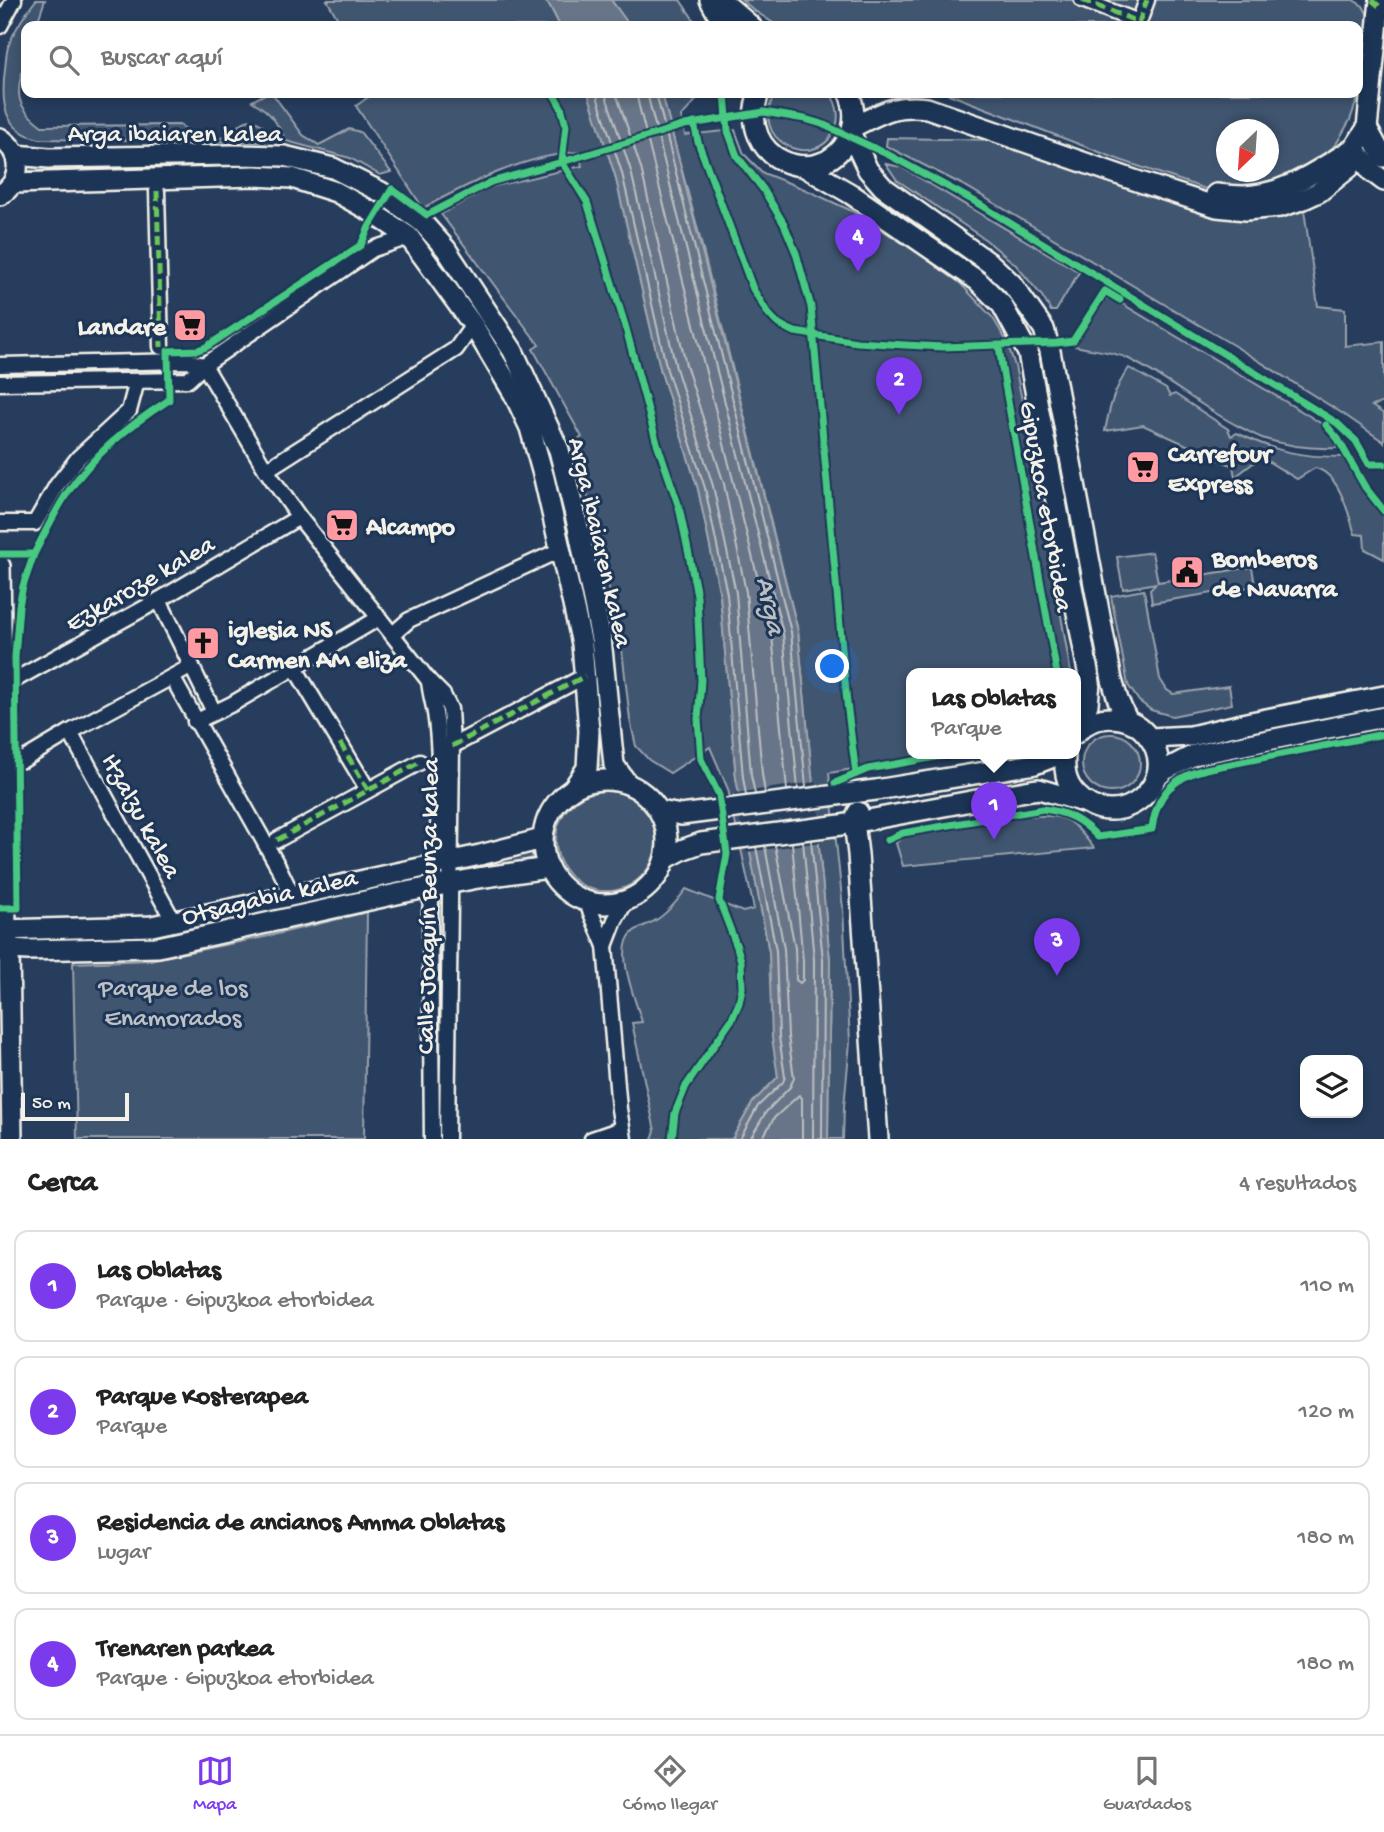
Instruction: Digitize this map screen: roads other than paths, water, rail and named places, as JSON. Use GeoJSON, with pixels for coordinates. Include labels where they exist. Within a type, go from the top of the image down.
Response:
{"type":"FeatureCollection","features":[{"type":"Feature","properties":{"kind":"street"},"geometry":{"type":"LineString","coordinates":[[0,26],[14,0]]}},
{"type":"Feature","properties":{"kind":"street"},"geometry":{"type":"LineString","coordinates":[[710,0],[721,21]]}},
{"type":"Feature","properties":{"kind":"street"},"geometry":{"type":"LineString","coordinates":[[721,0],[745,21]]}},
{"type":"Feature","properties":{"kind":"street"},"geometry":{"type":"LineString","coordinates":[[1082,0],[1136,21]]}},
{"type":"Feature","properties":{"kind":"street"},"geometry":{"type":"LineString","coordinates":[[1139,21],[1147,0]]}},
{"type":"Feature","properties":{"kind":"street"},"geometry":{"type":"LineString","coordinates":[[803,166],[827,160],[845,144],[852,130],[896,107],[927,107],[1140,182],[1217,206],[1246,210],[1280,208],[1320,192],[1352,157],[1367,128],[1379,3]]}},
{"type":"Feature","properties":{"kind":"street","name":"Gipuzkoa etorbidea"},"geometry":{"type":"LineString","coordinates":[[755,98],[756,131],[770,152],[780,160],[803,166],[851,194],[978,281],[1002,305],[1028,353],[1090,682],[1088,704],[1081,724]]}},
{"type":"Feature","properties":{"kind":"street","name":"Gipuzkoa etorbidea"},"geometry":{"type":"LineString","coordinates":[[851,98],[854,116],[852,130],[868,170],[883,187],[991,264],[1012,284],[1044,329],[1112,680],[1127,720]]}},
{"type":"Feature","properties":{"kind":"street"},"geometry":{"type":"LineString","coordinates":[[926,98],[1181,185],[1215,194],[1244,196],[1271,192],[1352,157],[1381,167]]}},
{"type":"Feature","properties":{"kind":"street"},"geometry":{"type":"LineString","coordinates":[[1367,128],[1381,167]]}},
{"type":"Feature","properties":{"kind":"street"},"geometry":{"type":"LineString","coordinates":[[0,138],[11,146],[18,164],[17,174],[7,189]]}},
{"type":"Feature","properties":{"kind":"street","name":"Arga ibaiaren kalea"},"geometry":{"type":"LineString","coordinates":[[16,155],[49,158],[284,156],[333,168],[381,192],[446,249],[513,351],[559,450],[601,639],[614,765],[627,783]]}},
{"type":"Feature","properties":{"kind":"street","name":"Arga ibaiaren kalea"},"geometry":{"type":"LineString","coordinates":[[7,189],[255,176],[292,178],[336,192],[370,211],[419,225],[514,394],[530,428],[544,478],[582,645],[589,731],[587,768],[575,787]]}},
{"type":"Feature","properties":{"kind":"street"},"geometry":{"type":"LineString","coordinates":[[157,191],[161,346]]}},
{"type":"Feature","properties":{"kind":"street"},"geometry":{"type":"LineString","coordinates":[[0,383],[188,380],[204,366],[373,249],[419,225]]}},
{"type":"Feature","properties":{"kind":"street"},"geometry":{"type":"LineString","coordinates":[[266,470],[456,349],[473,325]]}},
{"type":"Feature","properties":{"kind":"street"},"geometry":{"type":"LineString","coordinates":[[0,365],[187,361],[204,366]]}},
{"type":"Feature","properties":{"kind":"street","name":"Calle Joaquín Beunza kalea"},"geometry":{"type":"LineString","coordinates":[[204,366],[266,470],[299,517],[443,695],[450,709],[452,746],[444,863],[432,887],[430,913],[432,1139]]}},
{"type":"Feature","properties":{"kind":"street"},"geometry":{"type":"LineString","coordinates":[[0,523],[34,523],[57,485],[78,458],[129,411],[137,381]]}},
{"type":"Feature","properties":{"kind":"street","name":"Ezkaroze kalea"},"geometry":{"type":"LineString","coordinates":[[2,688],[299,517]]}},
{"type":"Feature","properties":{"kind":"street"},"geometry":{"type":"LineString","coordinates":[[393,635],[409,620],[560,550]]}},
{"type":"Feature","properties":{"kind":"street"},"geometry":{"type":"LineString","coordinates":[[0,566],[4,939],[12,1139]]}},
{"type":"Feature","properties":{"kind":"street"},"geometry":{"type":"LineString","coordinates":[[159,600],[214,712]]}},
{"type":"Feature","properties":{"kind":"street"},"geometry":{"type":"LineString","coordinates":[[195,722],[232,704],[379,618]]}},
{"type":"Feature","properties":{"kind":"street"},"geometry":{"type":"LineString","coordinates":[[4,764],[23,760],[192,666]]}},
{"type":"Feature","properties":{"kind":"street"},"geometry":{"type":"LineString","coordinates":[[295,668],[368,790]]}},
{"type":"Feature","properties":{"kind":"street"},"geometry":{"type":"LineString","coordinates":[[172,677],[292,895]]}},
{"type":"Feature","properties":{"kind":"street"},"geometry":{"type":"LineString","coordinates":[[452,746],[585,677]]}},
{"type":"Feature","properties":{"kind":"street","name":"Calle Joaquín Beunza kalea"},"geometry":{"type":"LineString","coordinates":[[429,681],[435,713],[438,756],[438,832],[444,863],[452,884],[447,1139]]}},
{"type":"Feature","properties":{"kind":"street"},"geometry":{"type":"LineString","coordinates":[[1150,738],[1191,736],[1384,696]]}},
{"type":"Feature","properties":{"kind":"street"},"geometry":{"type":"LineString","coordinates":[[665,859],[684,849],[716,840],[845,824],[1039,789],[1100,810],[1117,810],[1134,804],[1148,793],[1156,778],[1158,764],[1156,750],[1140,727],[1127,720],[1111,717],[1096,720],[1081,729]]}},
{"type":"Feature","properties":{"kind":"street"},"geometry":{"type":"LineString","coordinates":[[1156,778],[1165,770],[1194,755],[1384,717]]}},
{"type":"Feature","properties":{"kind":"street","name":"Itzalzu kalea"},"geometry":{"type":"LineString","coordinates":[[70,732],[174,922]]}},
{"type":"Feature","properties":{"kind":"street"},"geometry":{"type":"LineString","coordinates":[[660,811],[681,815],[833,796],[1035,764],[1049,759]]}},
{"type":"Feature","properties":{"kind":"street"},"geometry":{"type":"LineString","coordinates":[[1063,759],[1064,771],[1071,788],[1083,802]]}},
{"type":"Feature","properties":{"kind":"street"},"geometry":{"type":"LineString","coordinates":[[277,840],[420,762]]}},
{"type":"Feature","properties":{"kind":"street"},"geometry":{"type":"LineString","coordinates":[[609,779],[627,783],[651,799],[660,811],[666,826],[665,859],[659,874],[649,887],[626,901],[603,904],[586,901],[570,894],[557,882],[548,868],[542,839],[547,818],[558,800],[575,787],[591,781],[609,779]]}},
{"type":"Feature","properties":{"kind":"street"},"geometry":{"type":"LineString","coordinates":[[845,824],[876,790]]}},
{"type":"Feature","properties":{"kind":"street"},"geometry":{"type":"LineString","coordinates":[[845,824],[858,854],[878,1139]]}},
{"type":"Feature","properties":{"kind":"street","name":"Otsagabia kalea"},"geometry":{"type":"LineString","coordinates":[[4,939],[174,922],[542,839]]}},
{"type":"Feature","properties":{"kind":"street","name":"Otsagabia kalea"},"geometry":{"type":"LineString","coordinates":[[4,939],[27,950],[158,947],[401,892],[548,868]]}},
{"type":"Feature","properties":{"kind":"street"},"geometry":{"type":"LineString","coordinates":[[586,901],[605,946],[623,1134],[592,1139]]}},
{"type":"Feature","properties":{"kind":"street"},"geometry":{"type":"LineString","coordinates":[[605,946],[626,901]]}},
{"type":"Feature","properties":{"kind":"water"},"geometry":{"type":"Polygon","coordinates":[[[544,0],[611,0],[626,21],[558,21],[544,0]]]}},
{"type":"Feature","properties":{"kind":"water","name":"Arga"},"geometry":{"type":"Polygon","coordinates":[[[590,98],[663,98],[798,631],[830,960],[828,1139],[732,1139],[753,1102],[778,1077],[772,1038],[769,952],[736,778],[720,595],[698,489],[661,372],[615,175],[590,98]]]}},
{"type":"Feature","properties":{"kind":"place","name":"Trenaren parkea"},"geometry":{"type":"Point","coordinates":[858,272]}},
{"type":"Feature","properties":{"kind":"place","name":"Landare"},"geometry":{"type":"Point","coordinates":[190,325]}},
{"type":"Feature","properties":{"kind":"place","name":"Parque Kosterapea"},"geometry":{"type":"Point","coordinates":[899,415]}},
{"type":"Feature","properties":{"kind":"place","name":"Carrefour Express"},"geometry":{"type":"Point","coordinates":[1143,467]}},
{"type":"Feature","properties":{"kind":"place","name":"Alcampo"},"geometry":{"type":"Point","coordinates":[342,525]}},
{"type":"Feature","properties":{"kind":"place","name":"Bomberos de Navarra"},"geometry":{"type":"Point","coordinates":[1187,572]}},
{"type":"Feature","properties":{"kind":"place","name":"iglesia NS Carmen AM eliza"},"geometry":{"type":"Point","coordinates":[203,643]}},
{"type":"Feature","properties":{"kind":"place","name":"Las Oblatas"},"geometry":{"type":"Point","coordinates":[994,840]}},
{"type":"Feature","properties":{"kind":"place","name":"Residencia de ancianos Amma Oblatas"},"geometry":{"type":"Point","coordinates":[1057,976]}},
{"type":"Feature","properties":{"kind":"park label","name":"Parque de los Enamorados"},"geometry":{"type":"Point","coordinates":[173,1001]}}]}
